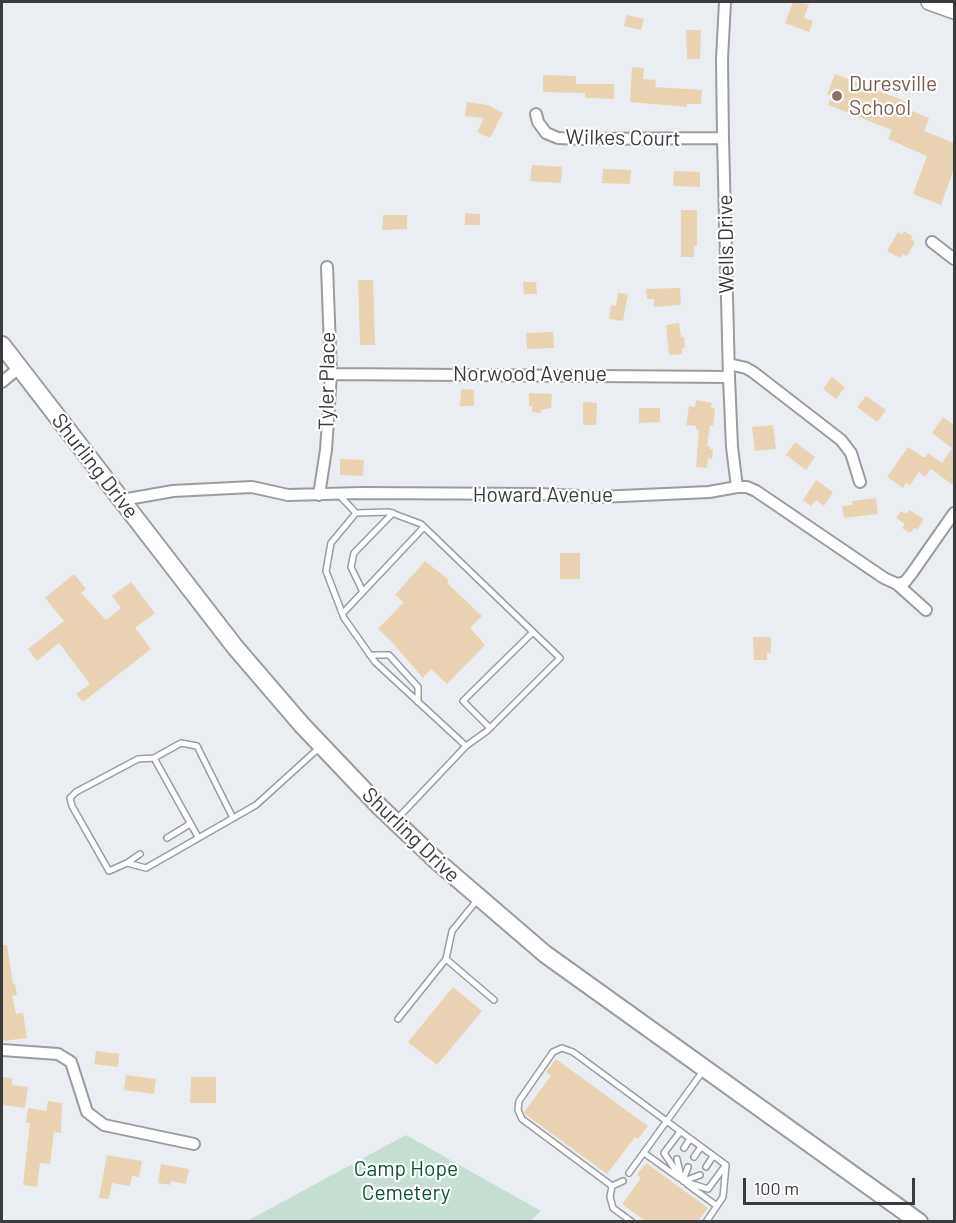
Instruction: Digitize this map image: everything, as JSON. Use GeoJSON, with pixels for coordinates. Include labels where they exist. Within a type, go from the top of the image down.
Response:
{"type":"FeatureCollection","features":[{"type":"Feature","properties":{"kind":"main road"},"geometry":{"type":"LineString","coordinates":[[929,2],[954,11]]}},
{"type":"Feature","properties":{"kind":"main road","name":"Shurling Drive"},"geometry":{"type":"LineString","coordinates":[[2,345],[235,647],[321,746],[395,821],[544,954],[919,1221]]}},
{"type":"Feature","properties":{"kind":"street","name":"Wells Drive"},"geometry":{"type":"LineString","coordinates":[[725,2],[722,59],[723,138],[729,377],[732,447],[737,487]]}},
{"type":"Feature","properties":{"kind":"street","name":"Wilkes Court"},"geometry":{"type":"LineString","coordinates":[[536,114],[538,122],[546,133],[558,138],[584,140],[723,138]]}},
{"type":"Feature","properties":{"kind":"street"},"geometry":{"type":"LineString","coordinates":[[932,242],[954,259]]}},
{"type":"Feature","properties":{"kind":"street","name":"Tyler Place"},"geometry":{"type":"LineString","coordinates":[[319,495],[326,450],[331,374],[327,267]]}},
{"type":"Feature","properties":{"kind":"street"},"geometry":{"type":"LineString","coordinates":[[729,364],[753,372],[841,440],[851,453],[860,482]]}},
{"type":"Feature","properties":{"kind":"street"},"geometry":{"type":"LineString","coordinates":[[2,382],[19,368]]}},
{"type":"Feature","properties":{"kind":"street","name":"Norwood Avenue"},"geometry":{"type":"LineString","coordinates":[[331,374],[729,377]]}},
{"type":"Feature","properties":{"kind":"street","name":"Howard Avenue"},"geometry":{"type":"LineString","coordinates":[[122,500],[173,491],[252,487],[288,495],[540,494],[599,497],[709,492],[747,487],[884,578],[897,584],[926,610]]}},
{"type":"Feature","properties":{"kind":"street"},"geometry":{"type":"LineString","coordinates":[[897,584],[905,582],[954,513]]}},
{"type":"Feature","properties":{"kind":"street"},"geometry":{"type":"LineString","coordinates":[[2,1050],[58,1054],[71,1062],[87,1112],[104,1125],[194,1144]]}},
{"type":"Feature","properties":{"kind":"lane"},"geometry":{"type":"LineString","coordinates":[[338,494],[357,513],[393,513],[423,527],[560,658],[490,728],[466,746],[395,821]]}},
{"type":"Feature","properties":{"kind":"lane"},"geometry":{"type":"LineString","coordinates":[[357,513],[331,543],[326,571],[343,613],[375,662],[466,746]]}},
{"type":"Feature","properties":{"kind":"lane"},"geometry":{"type":"LineString","coordinates":[[363,592],[351,567],[354,552],[393,513]]}},
{"type":"Feature","properties":{"kind":"lane"},"geometry":{"type":"LineString","coordinates":[[343,613],[423,527]]}},
{"type":"Feature","properties":{"kind":"lane"},"geometry":{"type":"LineString","coordinates":[[490,728],[463,701],[533,632]]}},
{"type":"Feature","properties":{"kind":"lane"},"geometry":{"type":"LineString","coordinates":[[370,655],[389,656],[418,687],[418,702]]}},
{"type":"Feature","properties":{"kind":"lane"},"geometry":{"type":"LineString","coordinates":[[140,854],[109,871],[72,806],[70,798],[76,792],[138,759],[154,758],[182,743],[197,746],[233,818]]}},
{"type":"Feature","properties":{"kind":"lane"},"geometry":{"type":"LineString","coordinates":[[127,863],[146,867],[256,805],[321,746]]}},
{"type":"Feature","properties":{"kind":"lane"},"geometry":{"type":"LineString","coordinates":[[154,758],[198,837]]}},
{"type":"Feature","properties":{"kind":"lane"},"geometry":{"type":"LineString","coordinates":[[167,838],[190,824]]}},
{"type":"Feature","properties":{"kind":"lane"},"geometry":{"type":"LineString","coordinates":[[398,1019],[446,959],[452,931],[479,898]]}},
{"type":"Feature","properties":{"kind":"lane"},"geometry":{"type":"LineString","coordinates":[[446,959],[494,1000]]}},
{"type":"Feature","properties":{"kind":"lane"},"geometry":{"type":"LineString","coordinates":[[612,1186],[522,1119],[518,1110],[519,1101],[553,1052],[562,1048],[573,1053],[726,1165]]}},
{"type":"Feature","properties":{"kind":"lane"},"geometry":{"type":"LineString","coordinates":[[629,1173],[704,1070]]}},
{"type":"Feature","properties":{"kind":"lane"},"geometry":{"type":"LineString","coordinates":[[680,1132],[664,1153],[683,1181],[708,1189],[726,1165]]}},
{"type":"Feature","properties":{"kind":"lane"},"geometry":{"type":"LineString","coordinates":[[684,1148],[690,1139]]}},
{"type":"Feature","properties":{"kind":"lane"},"geometry":{"type":"LineString","coordinates":[[694,1157],[701,1147]]}},
{"type":"Feature","properties":{"kind":"lane"},"geometry":{"type":"LineString","coordinates":[[644,1153],[717,1206]]}},
{"type":"Feature","properties":{"kind":"lane"},"geometry":{"type":"LineString","coordinates":[[706,1167],[713,1156]]}},
{"type":"Feature","properties":{"kind":"lane"},"geometry":{"type":"LineString","coordinates":[[677,1159],[683,1181]]}},
{"type":"Feature","properties":{"kind":"lane"},"geometry":{"type":"LineString","coordinates":[[706,1221],[723,1197],[726,1165]]}},
{"type":"Feature","properties":{"kind":"lane"},"geometry":{"type":"LineString","coordinates":[[683,1181],[688,1167]]}},
{"type":"Feature","properties":{"kind":"lane"},"geometry":{"type":"LineString","coordinates":[[683,1181],[700,1175]]}},
{"type":"Feature","properties":{"kind":"lane"},"geometry":{"type":"LineString","coordinates":[[612,1186],[623,1181]]}},
{"type":"Feature","properties":{"kind":"lane"},"geometry":{"type":"LineString","coordinates":[[612,1186],[610,1197],[613,1208],[632,1221]]}},
{"type":"Feature","properties":{"kind":"green space","name":"Camp Hope Cemetery"},"geometry":{"type":"Polygon","coordinates":[[[406,1135],[541,1211],[529,1222],[247,1221],[406,1135]]]}},
{"type":"Feature","properties":{"kind":"building"},"geometry":{"type":"Polygon","coordinates":[[[793,2],[809,4],[804,18],[813,21],[809,32],[785,23],[793,2]]]}},
{"type":"Feature","properties":{"kind":"building"},"geometry":{"type":"Polygon","coordinates":[[[627,15],[644,19],[641,30],[624,26],[627,15]]]}},
{"type":"Feature","properties":{"kind":"building"},"geometry":{"type":"Polygon","coordinates":[[[686,30],[701,30],[700,59],[687,59],[686,30]]]}},
{"type":"Feature","properties":{"kind":"building"},"geometry":{"type":"Polygon","coordinates":[[[632,67],[644,68],[643,79],[656,80],[655,87],[702,90],[701,104],[687,104],[687,107],[630,102],[632,67]]]}},
{"type":"Feature","properties":{"kind":"building"},"geometry":{"type":"Polygon","coordinates":[[[835,74],[907,102],[905,108],[929,118],[924,131],[954,143],[954,169],[941,205],[913,194],[927,156],[888,139],[892,130],[828,105],[831,96],[827,94],[835,74]]]}},
{"type":"Feature","properties":{"kind":"building"},"geometry":{"type":"Polygon","coordinates":[[[543,75],[576,76],[576,84],[614,84],[614,99],[585,98],[585,93],[543,92],[543,75]]]}},
{"type":"Feature","properties":{"kind":"building"},"geometry":{"type":"Polygon","coordinates":[[[467,102],[488,105],[503,113],[490,138],[477,132],[484,118],[465,116],[467,102]]]}},
{"type":"Feature","properties":{"kind":"building"},"geometry":{"type":"Polygon","coordinates":[[[532,165],[562,167],[561,183],[530,181],[532,165]]]}},
{"type":"Feature","properties":{"kind":"building"},"geometry":{"type":"Polygon","coordinates":[[[603,169],[631,170],[630,184],[602,183],[603,169]]]}},
{"type":"Feature","properties":{"kind":"building"},"geometry":{"type":"Polygon","coordinates":[[[674,171],[700,172],[700,187],[673,186],[674,171]]]}},
{"type":"Feature","properties":{"kind":"building"},"geometry":{"type":"Polygon","coordinates":[[[681,210],[697,210],[697,246],[694,246],[694,257],[681,257],[681,210]]]}},
{"type":"Feature","properties":{"kind":"building"},"geometry":{"type":"Polygon","coordinates":[[[465,213],[480,214],[480,225],[465,225],[465,213]]]}},
{"type":"Feature","properties":{"kind":"building"},"geometry":{"type":"Polygon","coordinates":[[[383,215],[407,215],[407,229],[382,230],[383,215]]]}},
{"type":"Feature","properties":{"kind":"building"},"geometry":{"type":"Polygon","coordinates":[[[904,231],[912,236],[911,239],[915,242],[907,256],[903,254],[900,258],[887,251],[898,232],[902,235],[904,231]]]}},
{"type":"Feature","properties":{"kind":"building"},"geometry":{"type":"Polygon","coordinates":[[[358,280],[373,280],[375,345],[360,345],[358,280]]]}},
{"type":"Feature","properties":{"kind":"building"},"geometry":{"type":"Polygon","coordinates":[[[523,282],[536,282],[537,294],[524,294],[523,282]]]}},
{"type":"Feature","properties":{"kind":"building"},"geometry":{"type":"Polygon","coordinates":[[[680,288],[681,305],[654,307],[654,299],[647,299],[646,289],[680,288]]]}},
{"type":"Feature","properties":{"kind":"building"},"geometry":{"type":"Polygon","coordinates":[[[618,293],[628,294],[623,321],[609,319],[611,305],[616,306],[618,293]]]}},
{"type":"Feature","properties":{"kind":"building"},"geometry":{"type":"Polygon","coordinates":[[[679,323],[685,348],[682,349],[682,354],[669,355],[666,325],[679,323]]]}},
{"type":"Feature","properties":{"kind":"building"},"geometry":{"type":"Polygon","coordinates":[[[553,332],[554,348],[527,349],[526,333],[553,332]]]}},
{"type":"Feature","properties":{"kind":"building"},"geometry":{"type":"Polygon","coordinates":[[[832,377],[845,387],[836,399],[823,389],[832,377]]]}},
{"type":"Feature","properties":{"kind":"building"},"geometry":{"type":"Polygon","coordinates":[[[461,389],[474,390],[474,406],[460,406],[461,389]]]}},
{"type":"Feature","properties":{"kind":"building"},"geometry":{"type":"Polygon","coordinates":[[[529,393],[552,394],[551,408],[541,410],[541,413],[532,412],[532,406],[529,406],[529,393]]]}},
{"type":"Feature","properties":{"kind":"building"},"geometry":{"type":"Polygon","coordinates":[[[866,396],[886,410],[877,422],[857,407],[866,396]]]}},
{"type":"Feature","properties":{"kind":"building"},"geometry":{"type":"Polygon","coordinates":[[[696,400],[712,403],[711,407],[715,408],[707,446],[713,449],[712,459],[708,458],[707,468],[696,467],[699,430],[696,426],[686,425],[689,406],[695,407],[696,400]]]}},
{"type":"Feature","properties":{"kind":"building"},"geometry":{"type":"Polygon","coordinates":[[[583,402],[597,403],[596,425],[583,425],[583,402]]]}},
{"type":"Feature","properties":{"kind":"building"},"geometry":{"type":"Polygon","coordinates":[[[639,408],[660,408],[660,422],[639,423],[639,408]]]}},
{"type":"Feature","properties":{"kind":"building"},"geometry":{"type":"Polygon","coordinates":[[[943,417],[954,425],[954,486],[931,469],[925,477],[919,472],[910,485],[906,483],[903,488],[887,477],[908,447],[923,457],[926,457],[928,453],[942,463],[952,448],[932,433],[943,417]]]}},
{"type":"Feature","properties":{"kind":"building"},"geometry":{"type":"Polygon","coordinates":[[[773,425],[776,449],[755,451],[752,427],[773,425]]]}},
{"type":"Feature","properties":{"kind":"building"},"geometry":{"type":"Polygon","coordinates":[[[795,442],[815,457],[806,470],[786,455],[795,442]]]}},
{"type":"Feature","properties":{"kind":"building"},"geometry":{"type":"Polygon","coordinates":[[[340,459],[364,460],[363,476],[340,475],[340,459]]]}},
{"type":"Feature","properties":{"kind":"building"},"geometry":{"type":"Polygon","coordinates":[[[816,480],[833,492],[824,506],[816,500],[811,506],[803,500],[816,480]]]}},
{"type":"Feature","properties":{"kind":"building"},"geometry":{"type":"Polygon","coordinates":[[[876,498],[878,514],[844,518],[842,506],[853,505],[852,501],[876,498]]]}},
{"type":"Feature","properties":{"kind":"building"},"geometry":{"type":"Polygon","coordinates":[[[909,510],[924,519],[917,530],[914,528],[910,533],[902,528],[905,524],[896,518],[901,511],[906,514],[909,510]]]}},
{"type":"Feature","properties":{"kind":"building"},"geometry":{"type":"Polygon","coordinates":[[[560,553],[580,553],[580,579],[560,579],[560,553]]]}},
{"type":"Feature","properties":{"kind":"building"},"geometry":{"type":"Polygon","coordinates":[[[425,561],[449,580],[447,583],[482,616],[470,628],[485,645],[447,684],[431,669],[423,678],[378,629],[404,602],[395,595],[425,561]]]}},
{"type":"Feature","properties":{"kind":"building"},"geometry":{"type":"Polygon","coordinates":[[[74,574],[86,589],[81,593],[106,620],[121,608],[112,596],[131,582],[155,613],[135,628],[151,649],[83,702],[76,694],[90,684],[59,643],[37,661],[28,649],[64,621],[45,598],[74,574]]]}},
{"type":"Feature","properties":{"kind":"building"},"geometry":{"type":"Polygon","coordinates":[[[753,637],[771,637],[771,653],[767,653],[767,660],[754,660],[753,637]]]}},
{"type":"Feature","properties":{"kind":"building"},"geometry":{"type":"Polygon","coordinates":[[[2,945],[7,945],[17,995],[12,996],[16,1014],[23,1013],[27,1038],[3,1041],[2,945]]]}},
{"type":"Feature","properties":{"kind":"building"},"geometry":{"type":"Polygon","coordinates":[[[453,987],[482,1011],[437,1065],[408,1042],[453,987]]]}},
{"type":"Feature","properties":{"kind":"building"},"geometry":{"type":"Polygon","coordinates":[[[96,1051],[119,1054],[118,1067],[94,1064],[96,1051]]]}},
{"type":"Feature","properties":{"kind":"building"},"geometry":{"type":"Polygon","coordinates":[[[556,1059],[648,1126],[638,1139],[635,1137],[607,1174],[524,1112],[551,1076],[546,1072],[556,1059]]]}},
{"type":"Feature","properties":{"kind":"building"},"geometry":{"type":"Polygon","coordinates":[[[126,1075],[156,1079],[154,1094],[124,1090],[126,1075]]]}},
{"type":"Feature","properties":{"kind":"building"},"geometry":{"type":"Polygon","coordinates":[[[2,1077],[12,1078],[12,1085],[28,1087],[25,1108],[2,1105],[2,1077]]]}},
{"type":"Feature","properties":{"kind":"building"},"geometry":{"type":"Polygon","coordinates":[[[191,1077],[216,1077],[216,1103],[190,1103],[191,1077]]]}},
{"type":"Feature","properties":{"kind":"building"},"geometry":{"type":"Polygon","coordinates":[[[48,1101],[62,1103],[61,1133],[54,1132],[50,1164],[40,1163],[37,1187],[23,1185],[30,1123],[26,1123],[28,1108],[46,1111],[48,1101]]]}},
{"type":"Feature","properties":{"kind":"building"},"geometry":{"type":"Polygon","coordinates":[[[107,1155],[142,1161],[139,1177],[132,1176],[130,1186],[112,1183],[109,1199],[99,1198],[107,1155]]]}},
{"type":"Feature","properties":{"kind":"building"},"geometry":{"type":"Polygon","coordinates":[[[646,1163],[708,1208],[698,1221],[645,1221],[622,1204],[641,1178],[637,1175],[646,1163]]]}},
{"type":"Feature","properties":{"kind":"building"},"geometry":{"type":"Polygon","coordinates":[[[161,1164],[189,1169],[186,1184],[171,1181],[170,1185],[158,1183],[161,1164]]]}},
{"type":"Feature","properties":{"kind":"place","name":"Duresville School"},"geometry":{"type":"Point","coordinates":[837,96]}}]}
